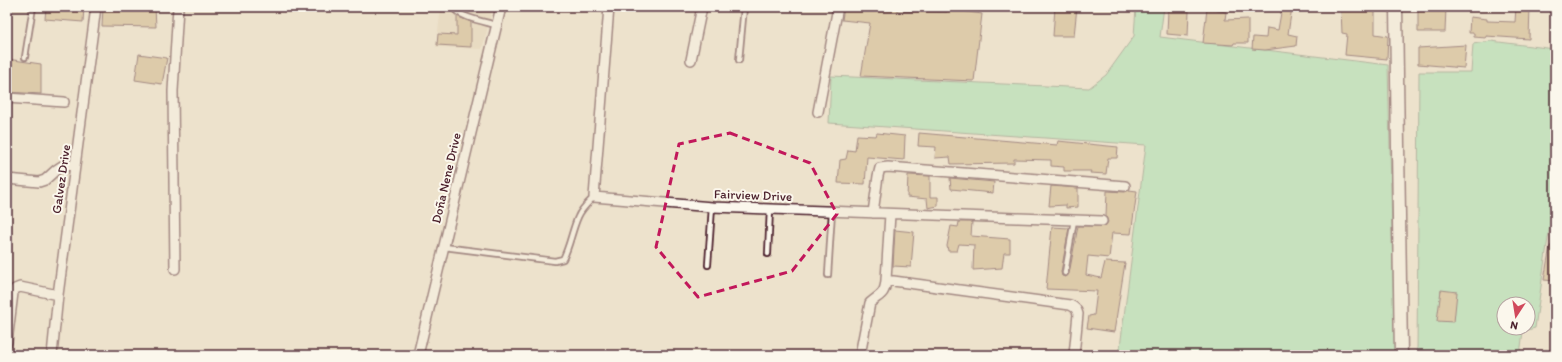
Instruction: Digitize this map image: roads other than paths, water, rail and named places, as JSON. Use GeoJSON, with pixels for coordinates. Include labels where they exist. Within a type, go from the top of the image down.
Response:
{"type":"FeatureCollection","features":[{"type":"Feature","properties":{"kind":"main road"},"geometry":{"type":"LineString","coordinates":[[1396,7],[1401,355]]}},
{"type":"Feature","properties":{"kind":"street","name":"Galvez Drive"},"geometry":{"type":"LineString","coordinates":[[52,355],[58,295],[96,7]]}},
{"type":"Feature","properties":{"kind":"street"},"geometry":{"type":"LineString","coordinates":[[175,269],[173,91],[178,7]]}},
{"type":"Feature","properties":{"kind":"street","name":"Doña Nene Drive"},"geometry":{"type":"LineString","coordinates":[[418,355],[501,7]]}},
{"type":"Feature","properties":{"kind":"street"},"geometry":{"type":"LineString","coordinates":[[594,197],[609,7]]}},
{"type":"Feature","properties":{"kind":"street"},"geometry":{"type":"LineString","coordinates":[[691,60],[702,7]]}},
{"type":"Feature","properties":{"kind":"street"},"geometry":{"type":"LineString","coordinates":[[818,112],[838,7]]}},
{"type":"Feature","properties":{"kind":"street"},"geometry":{"type":"LineString","coordinates":[[7,98],[64,102]]}},
{"type":"Feature","properties":{"kind":"street"},"geometry":{"type":"LineString","coordinates":[[7,179],[39,182],[44,180],[62,166],[75,166]]}},
{"type":"Feature","properties":{"kind":"street"},"geometry":{"type":"LineString","coordinates":[[873,213],[880,168],[888,167],[1125,186]]}},
{"type":"Feature","properties":{"kind":"street","name":"Fairview Drive"},"geometry":{"type":"LineString","coordinates":[[594,197],[712,207],[1102,222]]}},
{"type":"Feature","properties":{"kind":"street"},"geometry":{"type":"LineString","coordinates":[[860,355],[870,303],[881,296],[885,288],[890,214]]}},
{"type":"Feature","properties":{"kind":"street"},"geometry":{"type":"LineString","coordinates":[[886,280],[1070,305],[1075,307],[1078,311],[1074,355]]}},
{"type":"Feature","properties":{"kind":"street"},"geometry":{"type":"LineString","coordinates":[[7,342],[13,293],[15,289],[20,287],[58,295]]}},
{"type":"Feature","properties":{"kind":"lane"},"geometry":{"type":"LineString","coordinates":[[25,57],[33,7]]}},
{"type":"Feature","properties":{"kind":"lane"},"geometry":{"type":"LineString","coordinates":[[452,7],[454,11],[462,15],[496,25]]}},
{"type":"Feature","properties":{"kind":"lane"},"geometry":{"type":"LineString","coordinates":[[739,60],[744,7]]}},
{"type":"Feature","properties":{"kind":"lane"},"geometry":{"type":"LineString","coordinates":[[444,247],[555,261],[563,259],[567,252],[578,217],[585,206],[594,197]]}},
{"type":"Feature","properties":{"kind":"lane"},"geometry":{"type":"LineString","coordinates":[[708,265],[712,207]]}},
{"type":"Feature","properties":{"kind":"lane"},"geometry":{"type":"LineString","coordinates":[[768,254],[770,209]]}},
{"type":"Feature","properties":{"kind":"lane"},"geometry":{"type":"LineString","coordinates":[[828,275],[832,211]]}},
{"type":"Feature","properties":{"kind":"lane"},"geometry":{"type":"LineString","coordinates":[[1065,273],[1074,220]]}}]}
